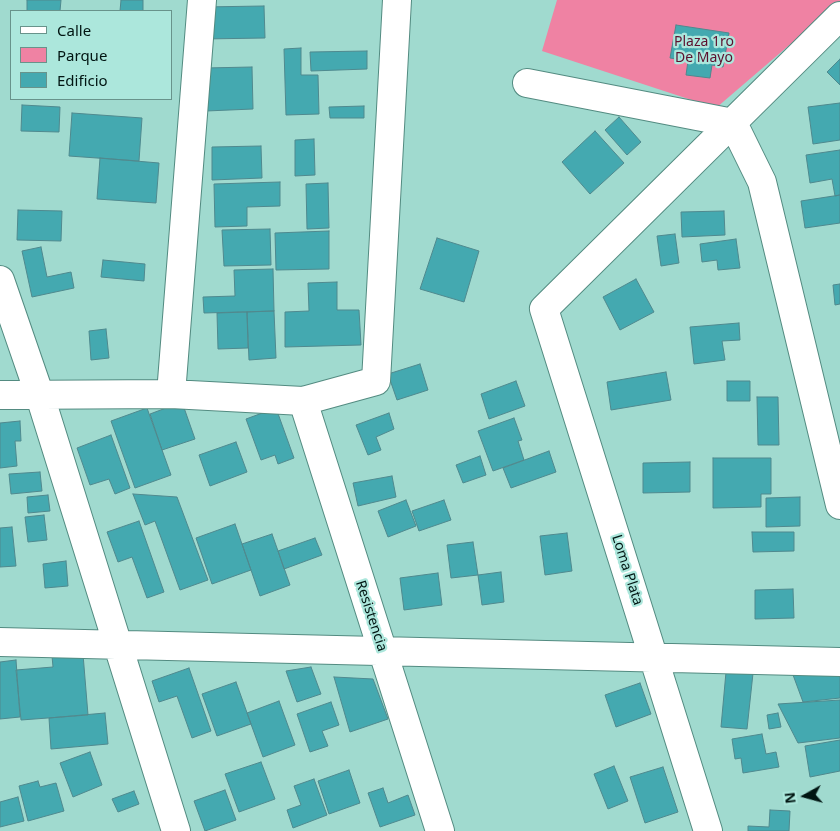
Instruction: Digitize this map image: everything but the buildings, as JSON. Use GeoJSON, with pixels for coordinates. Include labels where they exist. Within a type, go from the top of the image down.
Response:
{"type":"FeatureCollection","features":[{"type":"Feature","properties":{"kind":"street"},"geometry":{"type":"LineString","coordinates":[[171,394],[202,0]]}},
{"type":"Feature","properties":{"kind":"street"},"geometry":{"type":"LineString","coordinates":[[0,395],[171,394],[303,400],[376,381],[397,0]]}},
{"type":"Feature","properties":{"kind":"street"},"geometry":{"type":"LineString","coordinates":[[733,123],[840,16]]}},
{"type":"Feature","properties":{"kind":"street"},"geometry":{"type":"LineString","coordinates":[[527,84],[733,123]]}},
{"type":"Feature","properties":{"kind":"street"},"geometry":{"type":"LineString","coordinates":[[733,123],[762,182],[840,505]]}},
{"type":"Feature","properties":{"kind":"street","name":"Loma Plata"},"geometry":{"type":"LineString","coordinates":[[708,831],[655,657],[544,309],[733,123]]}},
{"type":"Feature","properties":{"kind":"street"},"geometry":{"type":"LineString","coordinates":[[0,280],[40,396],[120,644],[176,831]]}},
{"type":"Feature","properties":{"kind":"street","name":"Resistencia"},"geometry":{"type":"LineString","coordinates":[[303,400],[440,831]]}},
{"type":"Feature","properties":{"kind":"street"},"geometry":{"type":"LineString","coordinates":[[0,642],[840,662]]}},
{"type":"Feature","properties":{"kind":"green space","name":"Plaza 1ro De Mayo"},"geometry":{"type":"Polygon","coordinates":[[[557,0],[840,0],[840,8],[836,5],[716,108],[542,51],[557,0]]]}}]}
